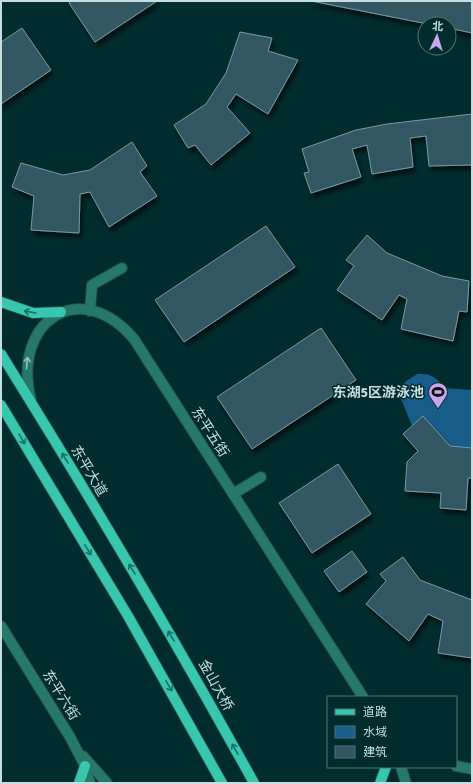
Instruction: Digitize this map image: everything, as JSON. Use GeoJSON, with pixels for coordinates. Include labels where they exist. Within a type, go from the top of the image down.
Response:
{"type":"FeatureCollection","features":[{"type":"Feature","properties":{"kind":"main road"},"geometry":{"type":"LineString","coordinates":[[1,302],[33,313],[61,312]]}},
{"type":"Feature","properties":{"kind":"main road","name":"东平大道"},"geometry":{"type":"LineString","coordinates":[[1,354],[152,602]]}},
{"type":"Feature","properties":{"kind":"main road"},"geometry":{"type":"LineString","coordinates":[[1,406],[5,416],[128,616],[222,783]]}},
{"type":"Feature","properties":{"kind":"main road","name":"金山大桥"},"geometry":{"type":"LineString","coordinates":[[152,602],[254,783]]}},
{"type":"Feature","properties":{"kind":"main road"},"geometry":{"type":"LineString","coordinates":[[79,783],[85,766]]}},
{"type":"Feature","properties":{"kind":"main road"},"geometry":{"type":"LineString","coordinates":[[380,783],[386,768]]}},
{"type":"Feature","properties":{"kind":"street"},"geometry":{"type":"LineString","coordinates":[[90,311],[92,285],[122,268]]}},
{"type":"Feature","properties":{"kind":"street","name":"东平五街"},"geometry":{"type":"LineString","coordinates":[[61,312],[90,311],[115,321],[134,339],[362,696]]}},
{"type":"Feature","properties":{"kind":"street"},"geometry":{"type":"LineString","coordinates":[[31,402],[27,385],[27,367],[31,344],[42,327],[61,312]]}},
{"type":"Feature","properties":{"kind":"street"},"geometry":{"type":"LineString","coordinates":[[233,494],[261,477]]}},
{"type":"Feature","properties":{"kind":"street","name":"东平六街"},"geometry":{"type":"LineString","coordinates":[[1,626],[76,747],[85,766],[90,783]]}},
{"type":"Feature","properties":{"kind":"street"},"geometry":{"type":"LineString","coordinates":[[76,747],[107,783]]}},
{"type":"Feature","properties":{"kind":"street"},"geometry":{"type":"LineString","coordinates":[[457,766],[472,769]]}},
{"type":"Feature","properties":{"kind":"street"},"geometry":{"type":"LineString","coordinates":[[401,768],[406,783]]}},
{"type":"Feature","properties":{"kind":"water","name":"东湖5区游泳池"},"geometry":{"type":"Polygon","coordinates":[[[417,374],[432,376],[441,384],[443,388],[472,390],[472,448],[450,446],[423,416],[412,426],[400,396],[405,382],[417,374]]]}},
{"type":"Feature","properties":{"kind":"building"},"geometry":{"type":"Polygon","coordinates":[[[71,1],[157,1],[95,42],[69,3],[71,1]]]}},
{"type":"Feature","properties":{"kind":"building"},"geometry":{"type":"Polygon","coordinates":[[[311,1],[472,1],[472,33],[457,30],[457,16],[417,16],[417,22],[311,1]]]}},
{"type":"Feature","properties":{"kind":"building"},"geometry":{"type":"Polygon","coordinates":[[[22,28],[51,70],[1,104],[1,42],[22,28]]]}},
{"type":"Feature","properties":{"kind":"building"},"geometry":{"type":"Polygon","coordinates":[[[240,32],[272,38],[268,51],[298,60],[268,114],[236,94],[227,107],[250,133],[211,165],[195,145],[188,148],[174,125],[206,104],[226,73],[240,32]]]}},
{"type":"Feature","properties":{"kind":"building"},"geometry":{"type":"Polygon","coordinates":[[[472,114],[472,165],[429,166],[426,136],[410,138],[413,167],[372,174],[367,145],[352,149],[361,177],[311,193],[304,173],[309,172],[302,149],[356,130],[387,124],[472,114]]]}},
{"type":"Feature","properties":{"kind":"building"},"geometry":{"type":"Polygon","coordinates":[[[132,142],[147,166],[140,172],[157,196],[109,227],[90,192],[80,194],[79,233],[31,230],[34,196],[12,187],[21,163],[63,175],[90,170],[132,142]]]}},
{"type":"Feature","properties":{"kind":"building"},"geometry":{"type":"Polygon","coordinates":[[[266,226],[295,267],[184,342],[155,300],[266,226]]]}},
{"type":"Feature","properties":{"kind":"building"},"geometry":{"type":"Polygon","coordinates":[[[367,235],[387,253],[442,276],[469,281],[467,312],[459,311],[453,341],[401,329],[407,299],[399,295],[382,320],[337,290],[354,266],[346,260],[367,235]]]}},
{"type":"Feature","properties":{"kind":"building"},"geometry":{"type":"Polygon","coordinates":[[[321,328],[356,380],[252,449],[217,397],[321,328]]]}},
{"type":"Feature","properties":{"kind":"building"},"geometry":{"type":"Polygon","coordinates":[[[423,416],[450,446],[472,448],[472,478],[468,478],[466,510],[440,508],[441,493],[405,491],[407,462],[418,451],[403,434],[423,416]]]}},
{"type":"Feature","properties":{"kind":"building"},"geometry":{"type":"Polygon","coordinates":[[[338,464],[371,514],[312,553],[279,503],[338,464]]]}},
{"type":"Feature","properties":{"kind":"building"},"geometry":{"type":"Polygon","coordinates":[[[352,551],[367,572],[339,592],[324,571],[352,551]]]}},
{"type":"Feature","properties":{"kind":"building"},"geometry":{"type":"Polygon","coordinates":[[[403,557],[420,580],[472,600],[472,658],[438,653],[443,621],[428,614],[409,641],[366,604],[386,581],[380,574],[403,557]]]}},
{"type":"Feature","properties":{"kind":"place","name":"东湖5区游泳池"},"geometry":{"type":"Point","coordinates":[438,409]}}]}
